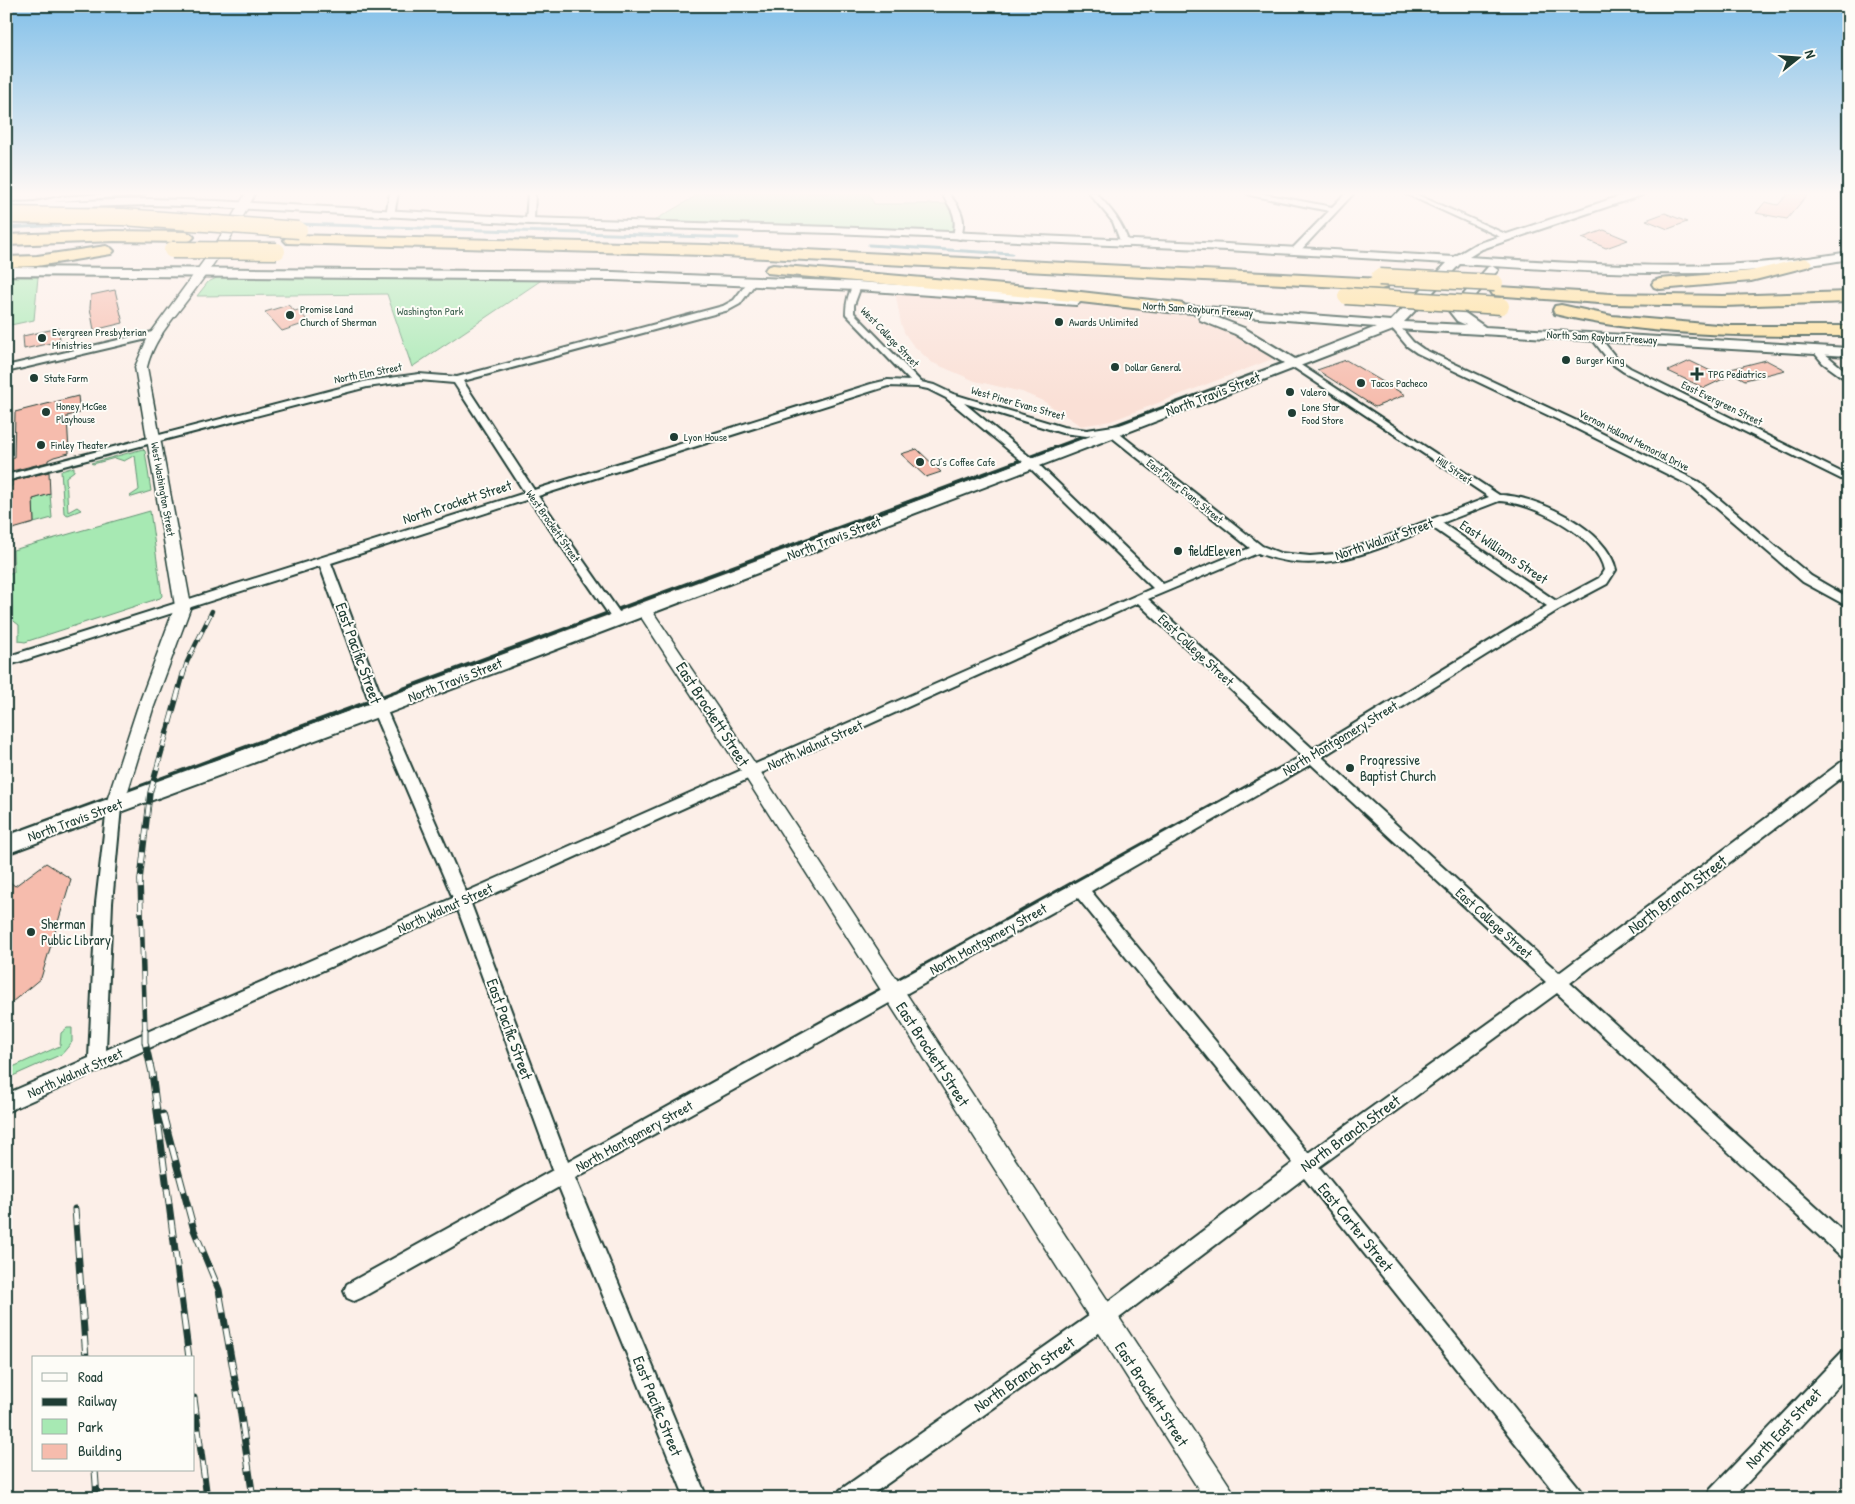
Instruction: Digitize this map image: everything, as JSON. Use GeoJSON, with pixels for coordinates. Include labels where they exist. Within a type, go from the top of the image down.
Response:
{"type":"FeatureCollection","features":[{"type":"Feature","properties":{"kind":"highway"},"geometry":{"type":"LineString","coordinates":[[701,263],[1072,296],[1177,308]]}},
{"type":"Feature","properties":{"kind":"highway","name":"North Sam Rayburn Freeway"},"geometry":{"type":"LineString","coordinates":[[712,263],[1045,280],[1179,290]]}},
{"type":"Feature","properties":{"kind":"highway","name":"North Sam Rayburn Freeway"},"geometry":{"type":"LineString","coordinates":[[977,263],[1232,276],[1331,275],[1498,294],[1561,310],[1705,314],[1849,313]]}},
{"type":"Feature","properties":{"kind":"highway"},"geometry":{"type":"LineString","coordinates":[[1498,294],[1601,286],[1711,282],[1776,273],[1803,263]]}},
{"type":"Feature","properties":{"kind":"highway","name":"North Sam Rayburn Freeway"},"geometry":{"type":"LineString","coordinates":[[1257,294],[1346,296],[1498,294],[1723,301],[1849,297]]}},
{"type":"Feature","properties":{"kind":"highway"},"geometry":{"type":"LineString","coordinates":[[1561,310],[1612,322],[1729,331],[1849,331]]}},
{"type":"Feature","properties":{"kind":"main road"},"geometry":{"type":"LineString","coordinates":[[1335,320],[1353,315],[1365,309],[1402,271],[1399,265],[1395,263]]}},
{"type":"Feature","properties":{"kind":"main road","name":"North Travis Street"},"geometry":{"type":"LineString","coordinates":[[6,845],[114,807],[618,620],[1032,464],[1394,324],[1454,263]]}},
{"type":"Feature","properties":{"kind":"main road"},"geometry":{"type":"LineString","coordinates":[[1502,263],[1586,269],[1664,270],[1800,263]]}},
{"type":"Feature","properties":{"kind":"main road"},"geometry":{"type":"LineString","coordinates":[[1483,330],[1462,318],[1455,311],[1488,273],[1495,268],[1513,264]]}},
{"type":"Feature","properties":{"kind":"main road","name":"North Sam Rayburn Freeway"},"geometry":{"type":"LineString","coordinates":[[6,271],[613,276],[753,281],[857,286],[1483,330],[1849,352]]}},
{"type":"Feature","properties":{"kind":"main road"},"geometry":{"type":"LineString","coordinates":[[1177,308],[1224,323],[1252,337],[1293,363]]}},
{"type":"Feature","properties":{"kind":"street","name":"West Washington Street"},"geometry":{"type":"LineString","coordinates":[[183,606],[141,367],[144,356],[157,334],[208,263]]}},
{"type":"Feature","properties":{"kind":"street","name":"North Elm Street"},"geometry":{"type":"LineString","coordinates":[[6,478],[367,384],[412,377],[457,380],[726,308],[737,302],[753,281]]}},
{"type":"Feature","properties":{"kind":"street","name":"West College Street"},"geometry":{"type":"LineString","coordinates":[[857,286],[850,305],[850,314],[918,384],[931,387],[949,396],[1032,464]]}},
{"type":"Feature","properties":{"kind":"street","name":"Vernon Holland Memorial Drive"},"geometry":{"type":"LineString","coordinates":[[1394,324],[1410,344],[1420,351],[1575,424],[1695,484],[1807,579],[1849,603]]}},
{"type":"Feature","properties":{"kind":"street"},"geometry":{"type":"LineString","coordinates":[[6,369],[157,334]]}},
{"type":"Feature","properties":{"kind":"street","name":"East Evergreen Street"},"geometry":{"type":"LineString","coordinates":[[1594,337],[1609,356],[1627,370],[1849,480]]}},
{"type":"Feature","properties":{"kind":"street"},"geometry":{"type":"LineString","coordinates":[[1817,350],[1826,361],[1849,379]]}},
{"type":"Feature","properties":{"kind":"street","name":"Hill Street"},"geometry":{"type":"LineString","coordinates":[[1293,363],[1497,498],[1517,499],[1539,506],[1574,527],[1594,542],[1607,557],[1610,570]]}},
{"type":"Feature","properties":{"kind":"street","name":"West Brockett Street"},"geometry":{"type":"LineString","coordinates":[[457,380],[531,494],[618,620]]}},
{"type":"Feature","properties":{"kind":"street","name":"North Crockett Street"},"geometry":{"type":"LineString","coordinates":[[6,662],[874,386],[888,383],[918,384]]}},
{"type":"Feature","properties":{"kind":"street","name":"West Piner Evans Street"},"geometry":{"type":"LineString","coordinates":[[949,396],[1062,430],[1087,433],[1139,423]]}},
{"type":"Feature","properties":{"kind":"street","name":"East Piner Evans Street"},"geometry":{"type":"LineString","coordinates":[[1112,433],[1258,550]]}},
{"type":"Feature","properties":{"kind":"street"},"geometry":{"type":"LineString","coordinates":[[1032,464],[1160,588]]}},
{"type":"Feature","properties":{"kind":"street","name":"North Walnut Street"},"geometry":{"type":"LineString","coordinates":[[6,1103],[752,773],[1160,588],[1258,550],[1278,557],[1310,560],[1336,558],[1497,498]]}},
{"type":"Feature","properties":{"kind":"street","name":"East Williams Street"},"geometry":{"type":"LineString","coordinates":[[1434,522],[1556,607]]}},
{"type":"Feature","properties":{"kind":"street","name":"East Pacific Street"},"geometry":{"type":"LineString","coordinates":[[324,560],[379,709],[462,901],[564,1175],[696,1498]]}},
{"type":"Feature","properties":{"kind":"street","name":"North Montgomery Street"},"geometry":{"type":"LineString","coordinates":[[354,1291],[892,991],[1080,889],[1311,756],[1556,607],[1603,581],[1610,570]]}},
{"type":"Feature","properties":{"kind":"street","name":"East College Street"},"geometry":{"type":"LineString","coordinates":[[1139,598],[1849,1250]]}},
{"type":"Feature","properties":{"kind":"street"},"geometry":{"type":"LineString","coordinates":[[97,1063],[104,903],[114,807],[145,709],[183,606]]}},
{"type":"Feature","properties":{"kind":"street","name":"East Brockett Street"},"geometry":{"type":"LineString","coordinates":[[644,610],[752,773],[1221,1498]]}},
{"type":"Feature","properties":{"kind":"street","name":"North Branch Street"},"geometry":{"type":"LineString","coordinates":[[848,1498],[1103,1318],[1306,1165],[1559,982],[1849,764]]}},
{"type":"Feature","properties":{"kind":"street","name":"East Carter Street"},"geometry":{"type":"LineString","coordinates":[[1080,889],[1306,1165],[1574,1498]]}},
{"type":"Feature","properties":{"kind":"street","name":"North East Street"},"geometry":{"type":"LineString","coordinates":[[1718,1498],[1849,1359]]}},
{"type":"Feature","properties":{"kind":"shaded area"},"geometry":{"type":"Polygon","coordinates":[[[895,291],[1165,308],[1218,323],[1275,356],[1275,358],[1111,421],[1081,426],[1045,402],[1022,392],[975,381],[931,362],[912,344],[905,334],[901,324],[895,291]]]}},
{"type":"Feature","properties":{"kind":"green space","name":"Washington Park"},"geometry":{"type":"Polygon","coordinates":[[[221,276],[546,277],[412,367],[387,294],[197,296],[208,282],[221,276]]]}},
{"type":"Feature","properties":{"kind":"green space"},"geometry":{"type":"Polygon","coordinates":[[[6,277],[38,277],[34,320],[6,326],[6,277]]]}},
{"type":"Feature","properties":{"kind":"green space"},"geometry":{"type":"Polygon","coordinates":[[[143,449],[145,451],[151,491],[132,497],[130,496],[139,490],[135,455],[124,461],[115,458],[91,463],[143,449]]]}},
{"type":"Feature","properties":{"kind":"green space"},"geometry":{"type":"Polygon","coordinates":[[[74,467],[74,471],[66,477],[68,512],[77,507],[81,510],[68,515],[64,513],[61,471],[74,467]]]}},
{"type":"Feature","properties":{"kind":"green space"},"geometry":{"type":"Polygon","coordinates":[[[50,494],[52,518],[34,523],[33,499],[50,494]]]}},
{"type":"Feature","properties":{"kind":"green space"},"geometry":{"type":"Polygon","coordinates":[[[150,511],[162,596],[160,598],[25,642],[19,641],[19,625],[6,615],[6,574],[14,572],[13,550],[150,511]]]}},
{"type":"Feature","properties":{"kind":"green space"},"geometry":{"type":"Polygon","coordinates":[[[67,1028],[72,1028],[72,1042],[62,1054],[6,1079],[6,1070],[60,1046],[61,1033],[67,1028]]]}},
{"type":"Feature","properties":{"kind":"building"},"geometry":{"type":"Polygon","coordinates":[[[115,290],[123,323],[94,330],[90,308],[91,295],[115,290]]]}},
{"type":"Feature","properties":{"kind":"building","name":"Promise Land Church of Sherman"},"geometry":{"type":"Polygon","coordinates":[[[288,305],[295,311],[298,310],[309,322],[282,331],[265,312],[288,305]]]}},
{"type":"Feature","properties":{"kind":"building","name":"Evergreen Presbyterian Ministries"},"geometry":{"type":"Polygon","coordinates":[[[59,328],[60,341],[24,349],[23,336],[59,328]]]}},
{"type":"Feature","properties":{"kind":"building","name":"Tacos Pacheco"},"geometry":{"type":"Polygon","coordinates":[[[1346,360],[1405,395],[1375,407],[1317,370],[1346,360]]]}},
{"type":"Feature","properties":{"kind":"building"},"geometry":{"type":"Polygon","coordinates":[[[1766,360],[1785,370],[1745,380],[1727,370],[1766,360]]]}},
{"type":"Feature","properties":{"kind":"building","name":"TPG Pediatrics"},"geometry":{"type":"Polygon","coordinates":[[[1690,361],[1725,378],[1704,388],[1668,371],[1690,361]]]}},
{"type":"Feature","properties":{"kind":"building"},"geometry":{"type":"Polygon","coordinates":[[[78,396],[80,413],[67,416],[69,453],[54,457],[48,460],[48,462],[12,471],[15,412],[78,396]]]}},
{"type":"Feature","properties":{"kind":"building","name":"CJ’s Coffee Cafe"},"geometry":{"type":"Polygon","coordinates":[[[917,449],[941,472],[926,477],[901,454],[917,449]]]}},
{"type":"Feature","properties":{"kind":"building"},"geometry":{"type":"Polygon","coordinates":[[[49,472],[50,494],[33,499],[34,523],[6,531],[6,488],[12,486],[12,481],[49,472]]]}},
{"type":"Feature","properties":{"kind":"building","name":"Sherman Public Library"},"geometry":{"type":"Polygon","coordinates":[[[46,863],[71,879],[41,978],[6,1007],[6,879],[15,886],[46,863]]]}},
{"type":"Feature","properties":{"kind":"railway"},"geometry":{"type":"LineString","coordinates":[[184,672],[212,611]]}},
{"type":"Feature","properties":{"kind":"railway"},"geometry":{"type":"LineString","coordinates":[[145,1032],[140,880],[150,793],[184,671]]}},
{"type":"Feature","properties":{"kind":"railway"},"geometry":{"type":"LineString","coordinates":[[145,1032],[189,1356]]}},
{"type":"Feature","properties":{"kind":"railway"},"geometry":{"type":"LineString","coordinates":[[163,1114],[194,1230],[219,1290],[240,1409],[253,1498]]}},
{"type":"Feature","properties":{"kind":"railway"},"geometry":{"type":"LineString","coordinates":[[75,1209],[86,1356]]}},
{"type":"Feature","properties":{"kind":"railway"},"geometry":{"type":"LineString","coordinates":[[195,1406],[207,1498]]}},
{"type":"Feature","properties":{"kind":"railway"},"geometry":{"type":"LineString","coordinates":[[95,1472],[97,1498]]}},
{"type":"Feature","properties":{"kind":"place","name":"Promise Land Church of Sherman"},"geometry":{"type":"Point","coordinates":[290,315]}},
{"type":"Feature","properties":{"kind":"place","name":"Awards Unlimited"},"geometry":{"type":"Point","coordinates":[1059,322]}},
{"type":"Feature","properties":{"kind":"place","name":"Evergreen Presbyterian Ministries"},"geometry":{"type":"Point","coordinates":[42,338]}},
{"type":"Feature","properties":{"kind":"place","name":"Burger King"},"geometry":{"type":"Point","coordinates":[1566,360]}},
{"type":"Feature","properties":{"kind":"place","name":"Dollar General"},"geometry":{"type":"Point","coordinates":[1115,367]}},
{"type":"Feature","properties":{"kind":"place","name":"TPG Pediatrics"},"geometry":{"type":"Point","coordinates":[1697,374]}},
{"type":"Feature","properties":{"kind":"place","name":"State Farm"},"geometry":{"type":"Point","coordinates":[34,378]}},
{"type":"Feature","properties":{"kind":"place","name":"Tacos Pacheco"},"geometry":{"type":"Point","coordinates":[1361,383]}},
{"type":"Feature","properties":{"kind":"place","name":"Valero"},"geometry":{"type":"Point","coordinates":[1290,392]}},
{"type":"Feature","properties":{"kind":"place","name":"Honey McGee Playhouse"},"geometry":{"type":"Point","coordinates":[46,412]}},
{"type":"Feature","properties":{"kind":"place","name":"Lone Star Food Store"},"geometry":{"type":"Point","coordinates":[1292,413]}},
{"type":"Feature","properties":{"kind":"place","name":"Lyon House"},"geometry":{"type":"Point","coordinates":[674,437]}},
{"type":"Feature","properties":{"kind":"place","name":"Finley Theater"},"geometry":{"type":"Point","coordinates":[41,445]}},
{"type":"Feature","properties":{"kind":"place","name":"CJ’s Coffee Cafe"},"geometry":{"type":"Point","coordinates":[920,462]}},
{"type":"Feature","properties":{"kind":"place","name":"fieldEleven"},"geometry":{"type":"Point","coordinates":[1178,551]}},
{"type":"Feature","properties":{"kind":"place","name":"Progressive Baptist Church"},"geometry":{"type":"Point","coordinates":[1350,768]}},
{"type":"Feature","properties":{"kind":"place","name":"Sherman Public Library"},"geometry":{"type":"Point","coordinates":[31,932]}}]}
